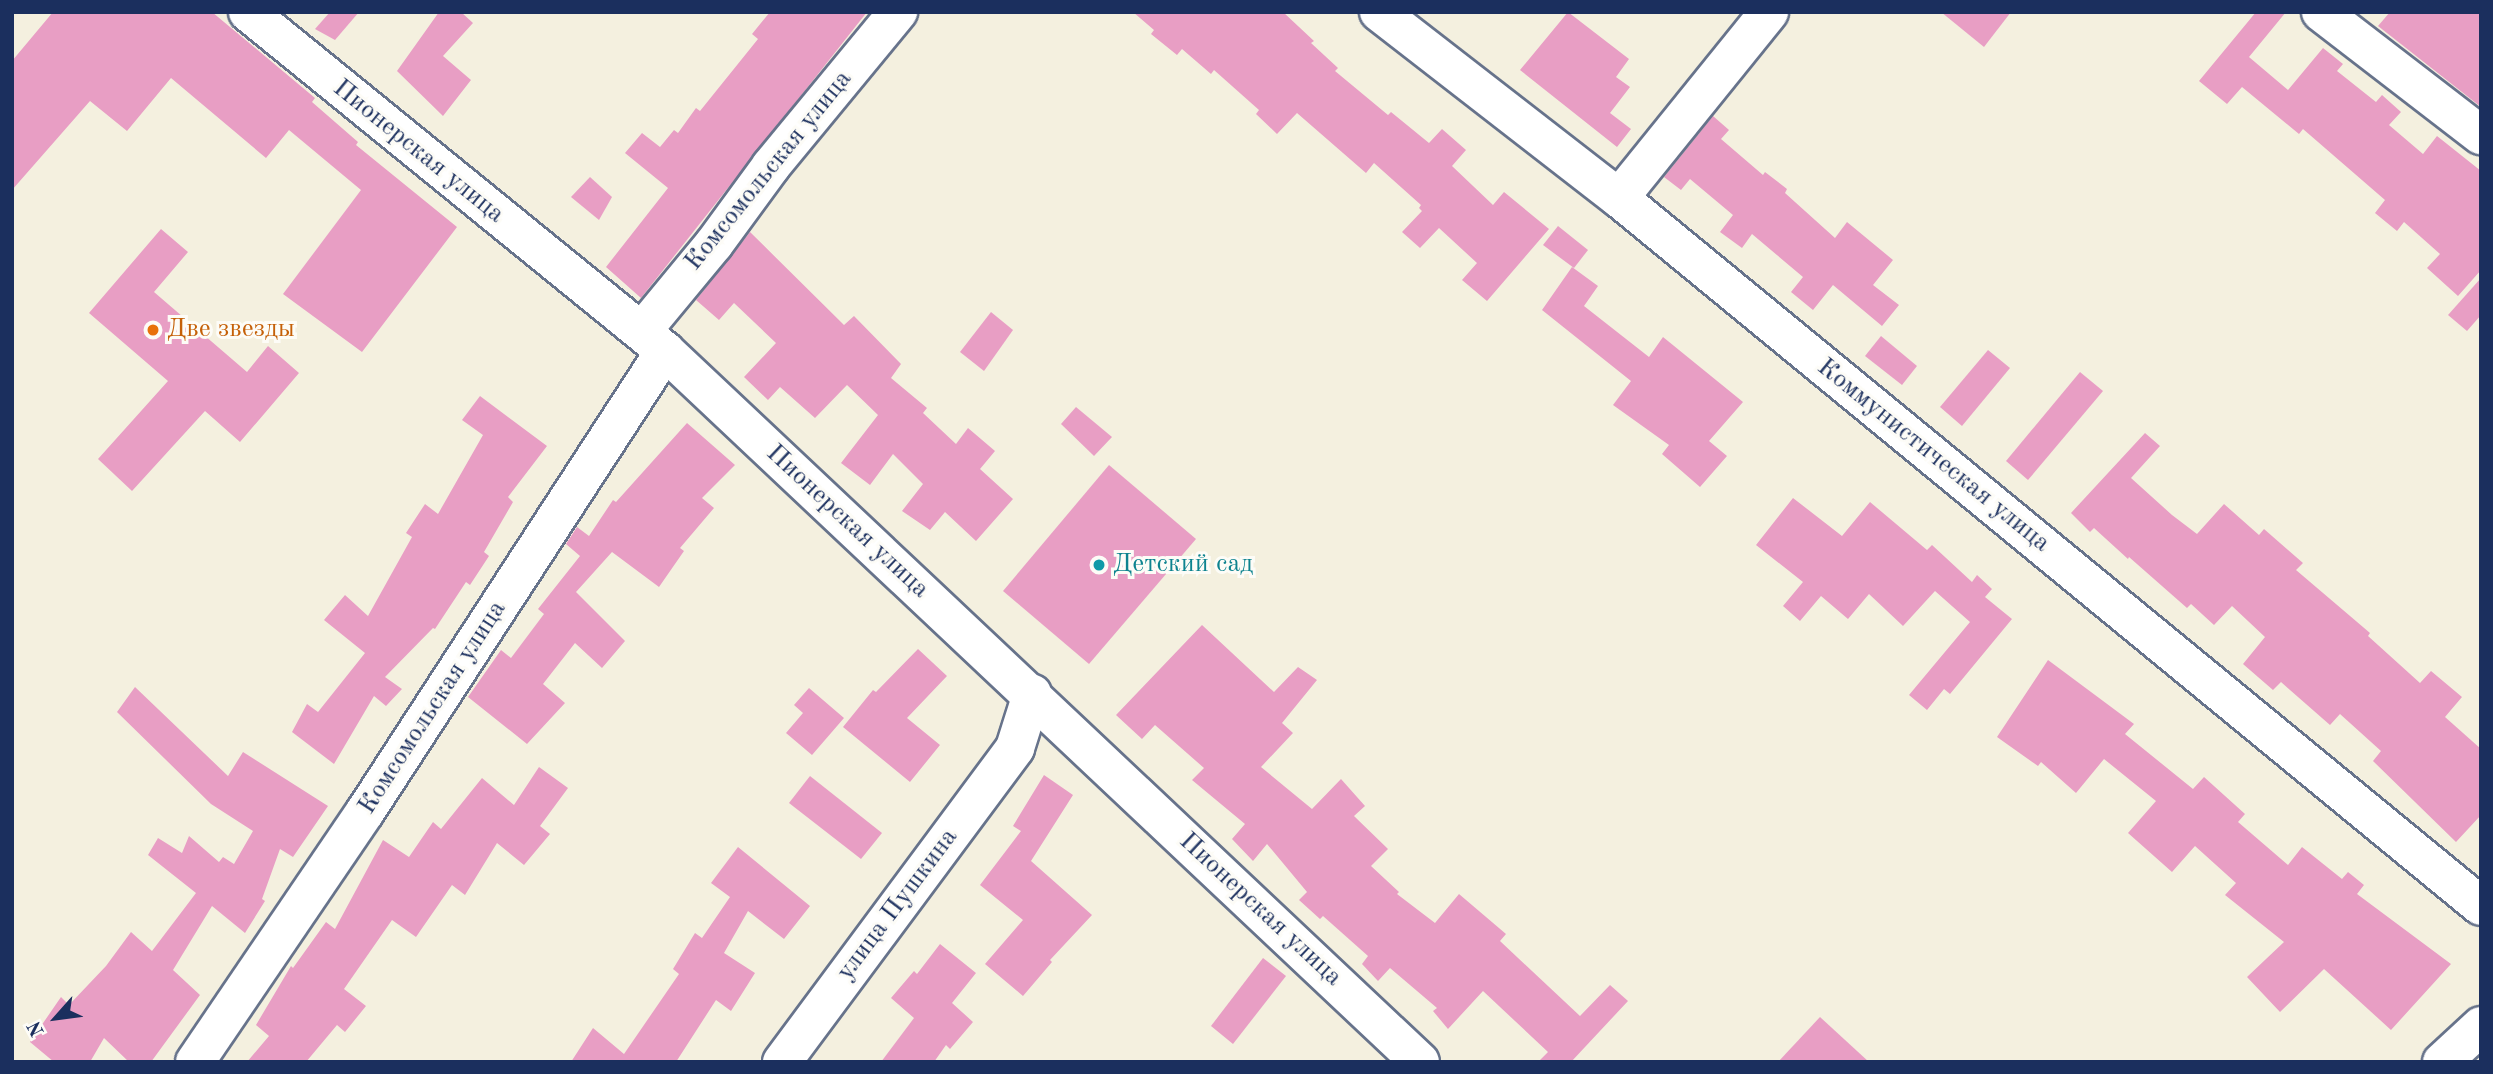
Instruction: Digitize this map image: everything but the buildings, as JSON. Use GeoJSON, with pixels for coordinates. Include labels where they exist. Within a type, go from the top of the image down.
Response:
{"type":"FeatureCollection","features":[{"type":"Feature","properties":{"kind":"street","name":"Пионерская улица"},"geometry":{"type":"LineString","coordinates":[[248,12],[653,341],[1032,694],[1420,1062]]}},
{"type":"Feature","properties":{"kind":"street","name":"Комсомольская улица"},"geometry":{"type":"LineString","coordinates":[[195,1062],[365,812],[714,244],[771,166],[898,12]]}},
{"type":"Feature","properties":{"kind":"street","name":"Коммунистическая улица"},"geometry":{"type":"LineString","coordinates":[[1379,12],[1619,198],[2481,906]]}},
{"type":"Feature","properties":{"kind":"street"},"geometry":{"type":"LineString","coordinates":[[1619,198],[1769,12]]}},
{"type":"Feature","properties":{"kind":"street"},"geometry":{"type":"LineString","coordinates":[[2321,12],[2481,135]]}},
{"type":"Feature","properties":{"kind":"street","name":"улица Пушкина"},"geometry":{"type":"LineString","coordinates":[[782,1062],[1015,748],[1032,694]]}},
{"type":"Feature","properties":{"kind":"street"},"geometry":{"type":"LineString","coordinates":[[1015,748],[1078,738]]}},
{"type":"Feature","properties":{"kind":"street"},"geometry":{"type":"LineString","coordinates":[[2442,1062],[2481,1026]]}},
{"type":"Feature","properties":{"kind":"place","name":"Две звезды"},"geometry":{"type":"Point","coordinates":[153,330]}},
{"type":"Feature","properties":{"kind":"place","name":"Детский сад"},"geometry":{"type":"Point","coordinates":[1099,565]}}]}
